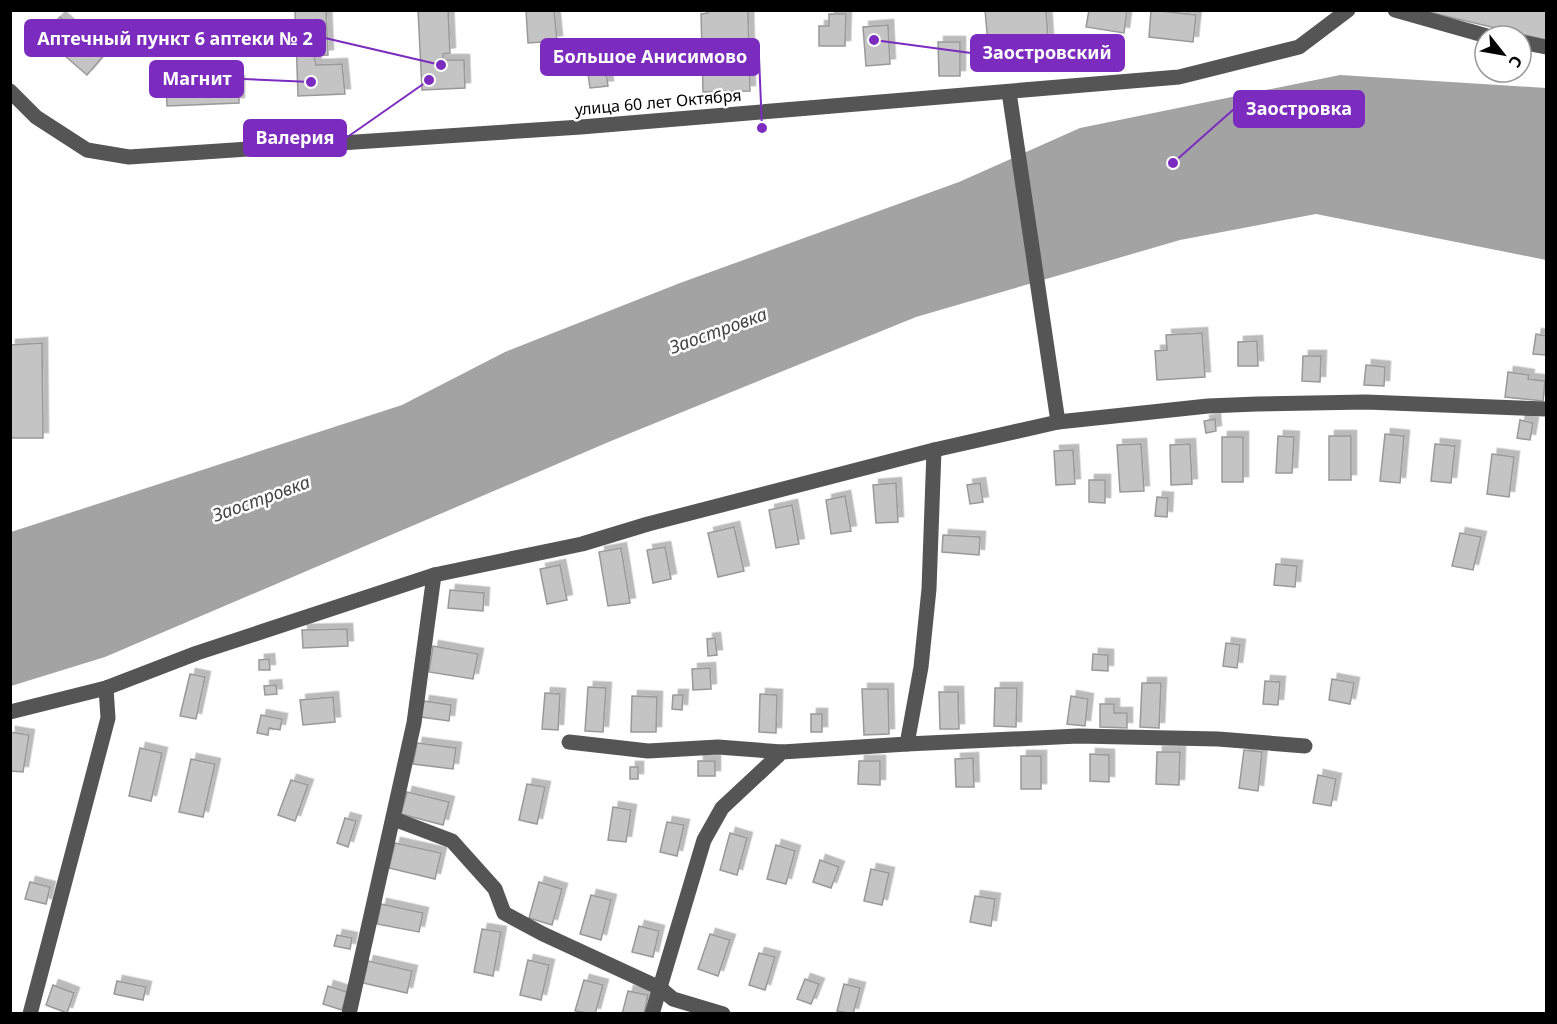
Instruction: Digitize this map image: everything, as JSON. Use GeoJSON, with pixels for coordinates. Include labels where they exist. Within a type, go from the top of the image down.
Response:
{"type":"FeatureCollection","features":[{"type":"Feature","properties":{"kind":"street","name":"улица 60 лет Октября"},"geometry":{"type":"LineString","coordinates":[[10,91],[36,117],[87,150],[129,157],[581,127],[1179,77],[1282,53],[1309,41],[1348,10]]}},
{"type":"Feature","properties":{"kind":"street"},"geometry":{"type":"LineString","coordinates":[[1395,10],[1473,32]]}},
{"type":"Feature","properties":{"kind":"street"},"geometry":{"type":"LineString","coordinates":[[1009,92],[1058,422]]}},
{"type":"Feature","properties":{"kind":"street"},"geometry":{"type":"LineString","coordinates":[[10,712],[106,688],[197,653],[434,574],[582,544],[648,524],[934,450],[1058,422],[1208,406],[1257,404],[1366,402],[1546,409]]}},
{"type":"Feature","properties":{"kind":"street"},"geometry":{"type":"LineString","coordinates":[[907,744],[921,667],[929,589],[934,450]]}},
{"type":"Feature","properties":{"kind":"street"},"geometry":{"type":"LineString","coordinates":[[349,1014],[414,723],[434,574]]}},
{"type":"Feature","properties":{"kind":"street"},"geometry":{"type":"LineString","coordinates":[[30,1014],[108,718],[106,688]]}},
{"type":"Feature","properties":{"kind":"street"},"geometry":{"type":"LineString","coordinates":[[569,742],[648,751],[718,747],[782,752],[1078,736],[1218,738],[1305,746]]}},
{"type":"Feature","properties":{"kind":"street"},"geometry":{"type":"LineString","coordinates":[[652,1014],[704,840],[722,808],[782,752]]}},
{"type":"Feature","properties":{"kind":"street"},"geometry":{"type":"LineString","coordinates":[[394,819],[452,841],[495,889],[504,913],[543,934],[660,988],[673,999],[723,1014]]}},
{"type":"Feature","properties":{"kind":"water"},"geometry":{"type":"Polygon","coordinates":[[[1340,75],[1546,88],[1546,260],[1316,214],[1180,240],[916,317],[611,441],[105,657],[11,686],[11,532],[402,405],[505,352],[680,283],[959,182],[1080,128],[1340,75]]]}},
{"type":"Feature","properties":{"kind":"building"},"geometry":{"type":"Polygon","coordinates":[[[295,10],[326,10],[328,55],[314,56],[316,65],[342,64],[345,94],[298,96],[295,10]]]}},
{"type":"Feature","properties":{"kind":"building"},"geometry":{"type":"Polygon","coordinates":[[[418,10],[448,10],[450,53],[443,54],[443,60],[464,60],[465,88],[422,90],[418,10]]]}},
{"type":"Feature","properties":{"kind":"building"},"geometry":{"type":"Polygon","coordinates":[[[526,10],[554,10],[557,41],[528,43],[526,10]]]}},
{"type":"Feature","properties":{"kind":"building"},"geometry":{"type":"Polygon","coordinates":[[[708,10],[748,11],[750,91],[703,92],[701,14],[708,13],[708,10]]]}},
{"type":"Feature","properties":{"kind":"building"},"geometry":{"type":"Polygon","coordinates":[[[985,10],[1046,10],[1048,40],[988,44],[985,10]]]}},
{"type":"Feature","properties":{"kind":"building"},"geometry":{"type":"Polygon","coordinates":[[[1089,10],[1127,10],[1124,33],[1086,27],[1089,10]]]}},
{"type":"Feature","properties":{"kind":"building"},"geometry":{"type":"Polygon","coordinates":[[[1151,10],[1196,15],[1193,42],[1149,37],[1151,10]]]}},
{"type":"Feature","properties":{"kind":"building"},"geometry":{"type":"Polygon","coordinates":[[[1420,10],[1546,10],[1546,40],[1533,37],[1533,24],[1479,24],[1420,10]]]}},
{"type":"Feature","properties":{"kind":"building"},"geometry":{"type":"Polygon","coordinates":[[[829,14],[846,14],[845,46],[819,46],[819,26],[829,26],[829,14]]]}},
{"type":"Feature","properties":{"kind":"building"},"geometry":{"type":"Polygon","coordinates":[[[60,17],[104,55],[87,75],[42,36],[60,17]]]}},
{"type":"Feature","properties":{"kind":"building"},"geometry":{"type":"Polygon","coordinates":[[[888,25],[890,64],[866,66],[863,27],[888,25]]]}},
{"type":"Feature","properties":{"kind":"building"},"geometry":{"type":"Polygon","coordinates":[[[938,42],[960,42],[960,76],[939,76],[938,42]]]}},
{"type":"Feature","properties":{"kind":"building"},"geometry":{"type":"Polygon","coordinates":[[[606,72],[608,86],[590,88],[588,74],[606,72]]]}},
{"type":"Feature","properties":{"kind":"building"},"geometry":{"type":"Polygon","coordinates":[[[166,80],[239,81],[239,103],[167,106],[166,80]]]}},
{"type":"Feature","properties":{"kind":"building"},"geometry":{"type":"Polygon","coordinates":[[[1202,333],[1205,377],[1157,380],[1155,351],[1167,350],[1166,335],[1202,333]]]}},
{"type":"Feature","properties":{"kind":"building"},"geometry":{"type":"Polygon","coordinates":[[[1536,334],[1546,336],[1546,355],[1533,354],[1536,334]]]}},
{"type":"Feature","properties":{"kind":"building"},"geometry":{"type":"Polygon","coordinates":[[[1257,341],[1258,366],[1238,366],[1238,342],[1257,341]]]}},
{"type":"Feature","properties":{"kind":"building"},"geometry":{"type":"Polygon","coordinates":[[[42,343],[43,438],[10,438],[10,345],[42,343]]]}},
{"type":"Feature","properties":{"kind":"building"},"geometry":{"type":"Polygon","coordinates":[[[1303,356],[1321,356],[1320,382],[1302,381],[1303,356]]]}},
{"type":"Feature","properties":{"kind":"building"},"geometry":{"type":"Polygon","coordinates":[[[1366,365],[1385,367],[1384,386],[1364,385],[1366,365]]]}},
{"type":"Feature","properties":{"kind":"building"},"geometry":{"type":"Polygon","coordinates":[[[1508,372],[1529,375],[1528,379],[1545,381],[1543,401],[1505,397],[1508,372]]]}},
{"type":"Feature","properties":{"kind":"building"},"geometry":{"type":"Polygon","coordinates":[[[1215,419],[1216,431],[1206,433],[1204,421],[1215,419]]]}},
{"type":"Feature","properties":{"kind":"building"},"geometry":{"type":"Polygon","coordinates":[[[1520,420],[1533,423],[1530,440],[1517,438],[1520,420]]]}},
{"type":"Feature","properties":{"kind":"building"},"geometry":{"type":"Polygon","coordinates":[[[1385,434],[1404,436],[1400,483],[1380,481],[1385,434]]]}},
{"type":"Feature","properties":{"kind":"building"},"geometry":{"type":"Polygon","coordinates":[[[1278,436],[1294,437],[1292,473],[1276,473],[1278,436]]]}},
{"type":"Feature","properties":{"kind":"building"},"geometry":{"type":"Polygon","coordinates":[[[1329,436],[1351,436],[1351,480],[1329,480],[1329,436]]]}},
{"type":"Feature","properties":{"kind":"building"},"geometry":{"type":"Polygon","coordinates":[[[1222,437],[1243,437],[1243,482],[1222,482],[1222,437]]]}},
{"type":"Feature","properties":{"kind":"building"},"geometry":{"type":"Polygon","coordinates":[[[1141,444],[1144,491],[1120,492],[1117,445],[1141,444]]]}},
{"type":"Feature","properties":{"kind":"building"},"geometry":{"type":"Polygon","coordinates":[[[1190,444],[1192,484],[1171,485],[1170,445],[1190,444]]]}},
{"type":"Feature","properties":{"kind":"building"},"geometry":{"type":"Polygon","coordinates":[[[1435,444],[1455,446],[1451,483],[1431,481],[1435,444]]]}},
{"type":"Feature","properties":{"kind":"building"},"geometry":{"type":"Polygon","coordinates":[[[1073,450],[1075,484],[1056,485],[1054,451],[1073,450]]]}},
{"type":"Feature","properties":{"kind":"building"},"geometry":{"type":"Polygon","coordinates":[[[1492,454],[1514,457],[1509,497],[1487,494],[1492,454]]]}},
{"type":"Feature","properties":{"kind":"building"},"geometry":{"type":"Polygon","coordinates":[[[1089,480],[1105,480],[1105,503],[1089,502],[1089,480]]]}},
{"type":"Feature","properties":{"kind":"building"},"geometry":{"type":"Polygon","coordinates":[[[896,483],[898,522],[876,523],[873,485],[896,483]]]}},
{"type":"Feature","properties":{"kind":"building"},"geometry":{"type":"Polygon","coordinates":[[[980,483],[983,502],[970,504],[967,485],[980,483]]]}},
{"type":"Feature","properties":{"kind":"building"},"geometry":{"type":"Polygon","coordinates":[[[845,496],[851,531],[831,534],[826,500],[845,496]]]}},
{"type":"Feature","properties":{"kind":"building"},"geometry":{"type":"Polygon","coordinates":[[[1157,497],[1168,498],[1167,517],[1155,516],[1157,497]]]}},
{"type":"Feature","properties":{"kind":"building"},"geometry":{"type":"Polygon","coordinates":[[[792,505],[799,544],[776,548],[769,510],[792,505]]]}},
{"type":"Feature","properties":{"kind":"building"},"geometry":{"type":"Polygon","coordinates":[[[734,527],[744,571],[718,577],[708,533],[734,527]]]}},
{"type":"Feature","properties":{"kind":"building"},"geometry":{"type":"Polygon","coordinates":[[[1460,533],[1481,537],[1473,570],[1452,566],[1460,533]]]}},
{"type":"Feature","properties":{"kind":"building"},"geometry":{"type":"Polygon","coordinates":[[[943,535],[980,537],[979,555],[942,552],[943,535]]]}},
{"type":"Feature","properties":{"kind":"building"},"geometry":{"type":"Polygon","coordinates":[[[665,547],[671,579],[653,583],[647,550],[665,547]]]}},
{"type":"Feature","properties":{"kind":"building"},"geometry":{"type":"Polygon","coordinates":[[[621,548],[630,603],[608,606],[599,552],[621,548]]]}},
{"type":"Feature","properties":{"kind":"building"},"geometry":{"type":"Polygon","coordinates":[[[1276,564],[1297,566],[1295,587],[1274,585],[1276,564]]]}},
{"type":"Feature","properties":{"kind":"building"},"geometry":{"type":"Polygon","coordinates":[[[560,565],[567,600],[547,604],[540,569],[560,565]]]}},
{"type":"Feature","properties":{"kind":"building"},"geometry":{"type":"Polygon","coordinates":[[[450,590],[484,593],[483,611],[448,608],[450,590]]]}},
{"type":"Feature","properties":{"kind":"building"},"geometry":{"type":"Polygon","coordinates":[[[347,629],[348,646],[303,648],[302,630],[347,629]]]}},
{"type":"Feature","properties":{"kind":"building"},"geometry":{"type":"Polygon","coordinates":[[[715,638],[717,655],[708,656],[707,639],[715,638]]]}},
{"type":"Feature","properties":{"kind":"building"},"geometry":{"type":"Polygon","coordinates":[[[1226,643],[1240,645],[1237,668],[1223,666],[1226,643]]]}},
{"type":"Feature","properties":{"kind":"building"},"geometry":{"type":"Polygon","coordinates":[[[433,646],[478,654],[473,679],[429,672],[433,646]]]}},
{"type":"Feature","properties":{"kind":"building"},"geometry":{"type":"Polygon","coordinates":[[[1093,654],[1108,655],[1108,671],[1092,670],[1093,654]]]}},
{"type":"Feature","properties":{"kind":"building"},"geometry":{"type":"Polygon","coordinates":[[[269,659],[270,670],[259,670],[259,660],[269,659]]]}},
{"type":"Feature","properties":{"kind":"building"},"geometry":{"type":"Polygon","coordinates":[[[710,668],[711,689],[693,690],[692,669],[710,668]]]}},
{"type":"Feature","properties":{"kind":"building"},"geometry":{"type":"Polygon","coordinates":[[[190,674],[205,677],[196,719],[180,716],[190,674]]]}},
{"type":"Feature","properties":{"kind":"building"},"geometry":{"type":"Polygon","coordinates":[[[1332,679],[1354,683],[1350,704],[1329,700],[1332,679]]]}},
{"type":"Feature","properties":{"kind":"building"},"geometry":{"type":"Polygon","coordinates":[[[1265,681],[1280,682],[1278,705],[1263,704],[1265,681]]]}},
{"type":"Feature","properties":{"kind":"building"},"geometry":{"type":"Polygon","coordinates":[[[1142,683],[1161,683],[1159,728],[1140,727],[1142,683]]]}},
{"type":"Feature","properties":{"kind":"building"},"geometry":{"type":"Polygon","coordinates":[[[276,685],[277,694],[265,695],[264,686],[276,685]]]}},
{"type":"Feature","properties":{"kind":"building"},"geometry":{"type":"Polygon","coordinates":[[[588,687],[606,688],[603,732],[585,731],[588,687]]]}},
{"type":"Feature","properties":{"kind":"building"},"geometry":{"type":"Polygon","coordinates":[[[995,688],[1017,688],[1016,727],[994,726],[995,688]]]}},
{"type":"Feature","properties":{"kind":"building"},"geometry":{"type":"Polygon","coordinates":[[[862,689],[888,689],[889,734],[864,735],[862,689]]]}},
{"type":"Feature","properties":{"kind":"building"},"geometry":{"type":"Polygon","coordinates":[[[939,692],[958,692],[959,729],[940,729],[939,692]]]}},
{"type":"Feature","properties":{"kind":"building"},"geometry":{"type":"Polygon","coordinates":[[[545,693],[560,694],[558,730],[542,729],[545,693]]]}},
{"type":"Feature","properties":{"kind":"building"},"geometry":{"type":"Polygon","coordinates":[[[760,694],[777,695],[776,733],[759,732],[760,694]]]}},
{"type":"Feature","properties":{"kind":"building"},"geometry":{"type":"Polygon","coordinates":[[[673,695],[683,695],[682,710],[672,709],[673,695]]]}},
{"type":"Feature","properties":{"kind":"building"},"geometry":{"type":"Polygon","coordinates":[[[632,696],[657,697],[656,732],[631,732],[632,696]]]}},
{"type":"Feature","properties":{"kind":"building"},"geometry":{"type":"Polygon","coordinates":[[[1071,696],[1088,699],[1085,726],[1067,724],[1071,696]]]}},
{"type":"Feature","properties":{"kind":"building"},"geometry":{"type":"Polygon","coordinates":[[[333,697],[335,722],[303,725],[300,700],[333,697]]]}},
{"type":"Feature","properties":{"kind":"building"},"geometry":{"type":"Polygon","coordinates":[[[424,701],[451,705],[449,721],[421,717],[424,701]]]}},
{"type":"Feature","properties":{"kind":"building"},"geometry":{"type":"Polygon","coordinates":[[[1100,704],[1114,704],[1114,713],[1127,713],[1127,728],[1100,727],[1100,704]]]}},
{"type":"Feature","properties":{"kind":"building"},"geometry":{"type":"Polygon","coordinates":[[[811,714],[822,714],[822,732],[811,732],[811,714]]]}},
{"type":"Feature","properties":{"kind":"building"},"geometry":{"type":"Polygon","coordinates":[[[261,715],[282,719],[280,730],[269,728],[268,735],[257,733],[261,715]]]}},
{"type":"Feature","properties":{"kind":"building"},"geometry":{"type":"Polygon","coordinates":[[[10,732],[29,735],[23,772],[10,771],[10,732]]]}},
{"type":"Feature","properties":{"kind":"building"},"geometry":{"type":"Polygon","coordinates":[[[417,743],[456,748],[453,769],[413,764],[417,743]]]}},
{"type":"Feature","properties":{"kind":"building"},"geometry":{"type":"Polygon","coordinates":[[[140,748],[162,753],[151,801],[129,796],[140,748]]]}},
{"type":"Feature","properties":{"kind":"building"},"geometry":{"type":"Polygon","coordinates":[[[1244,750],[1262,752],[1258,791],[1239,788],[1244,750]]]}},
{"type":"Feature","properties":{"kind":"building"},"geometry":{"type":"Polygon","coordinates":[[[1157,752],[1180,752],[1179,785],[1156,784],[1157,752]]]}},
{"type":"Feature","properties":{"kind":"building"},"geometry":{"type":"Polygon","coordinates":[[[1090,754],[1109,755],[1109,782],[1090,781],[1090,754]]]}},
{"type":"Feature","properties":{"kind":"building"},"geometry":{"type":"Polygon","coordinates":[[[1021,756],[1041,756],[1041,789],[1021,789],[1021,756]]]}},
{"type":"Feature","properties":{"kind":"building"},"geometry":{"type":"Polygon","coordinates":[[[973,758],[974,787],[956,787],[955,759],[973,758]]]}},
{"type":"Feature","properties":{"kind":"building"},"geometry":{"type":"Polygon","coordinates":[[[191,759],[215,764],[203,817],[179,812],[191,759]]]}},
{"type":"Feature","properties":{"kind":"building"},"geometry":{"type":"Polygon","coordinates":[[[698,761],[715,761],[715,776],[698,776],[698,761]]]}},
{"type":"Feature","properties":{"kind":"building"},"geometry":{"type":"Polygon","coordinates":[[[859,761],[880,761],[880,785],[858,784],[859,761]]]}},
{"type":"Feature","properties":{"kind":"building"},"geometry":{"type":"Polygon","coordinates":[[[630,767],[638,767],[638,779],[630,779],[630,767]]]}},
{"type":"Feature","properties":{"kind":"building"},"geometry":{"type":"Polygon","coordinates":[[[1318,775],[1336,779],[1331,806],[1313,803],[1318,775]]]}},
{"type":"Feature","properties":{"kind":"building"},"geometry":{"type":"Polygon","coordinates":[[[291,780],[308,785],[295,821],[278,815],[291,780]]]}},
{"type":"Feature","properties":{"kind":"building"},"geometry":{"type":"Polygon","coordinates":[[[527,784],[545,787],[537,824],[519,820],[527,784]]]}},
{"type":"Feature","properties":{"kind":"building"},"geometry":{"type":"Polygon","coordinates":[[[407,792],[449,802],[443,825],[401,814],[407,792]]]}},
{"type":"Feature","properties":{"kind":"building"},"geometry":{"type":"Polygon","coordinates":[[[613,807],[631,810],[626,842],[608,840],[613,807]]]}},
{"type":"Feature","properties":{"kind":"building"},"geometry":{"type":"Polygon","coordinates":[[[345,818],[356,821],[348,847],[337,843],[345,818]]]}},
{"type":"Feature","properties":{"kind":"building"},"geometry":{"type":"Polygon","coordinates":[[[667,822],[684,825],[677,856],[660,852],[667,822]]]}},
{"type":"Feature","properties":{"kind":"building"},"geometry":{"type":"Polygon","coordinates":[[[730,833],[747,838],[737,875],[720,870],[730,833]]]}},
{"type":"Feature","properties":{"kind":"building"},"geometry":{"type":"Polygon","coordinates":[[[395,843],[441,853],[435,879],[389,868],[395,843]]]}},
{"type":"Feature","properties":{"kind":"building"},"geometry":{"type":"Polygon","coordinates":[[[776,845],[795,851],[786,884],[767,879],[776,845]]]}},
{"type":"Feature","properties":{"kind":"building"},"geometry":{"type":"Polygon","coordinates":[[[820,860],[839,867],[831,888],[813,882],[820,860]]]}},
{"type":"Feature","properties":{"kind":"building"},"geometry":{"type":"Polygon","coordinates":[[[871,869],[889,873],[882,905],[864,901],[871,869]]]}},
{"type":"Feature","properties":{"kind":"building"},"geometry":{"type":"Polygon","coordinates":[[[30,882],[50,887],[46,904],[25,899],[30,882]]]}},
{"type":"Feature","properties":{"kind":"building"},"geometry":{"type":"Polygon","coordinates":[[[539,882],[562,889],[552,925],[529,918],[539,882]]]}},
{"type":"Feature","properties":{"kind":"building"},"geometry":{"type":"Polygon","coordinates":[[[591,895],[611,900],[601,940],[580,934],[591,895]]]}},
{"type":"Feature","properties":{"kind":"building"},"geometry":{"type":"Polygon","coordinates":[[[975,896],[995,899],[991,926],[970,922],[975,896]]]}},
{"type":"Feature","properties":{"kind":"building"},"geometry":{"type":"Polygon","coordinates":[[[381,904],[423,913],[419,932],[377,924],[381,904]]]}},
{"type":"Feature","properties":{"kind":"building"},"geometry":{"type":"Polygon","coordinates":[[[639,926],[659,931],[653,957],[632,952],[639,926]]]}},
{"type":"Feature","properties":{"kind":"building"},"geometry":{"type":"Polygon","coordinates":[[[482,929],[501,932],[493,976],[474,972],[482,929]]]}},
{"type":"Feature","properties":{"kind":"building"},"geometry":{"type":"Polygon","coordinates":[[[710,934],[730,940],[718,976],[698,969],[710,934]]]}},
{"type":"Feature","properties":{"kind":"building"},"geometry":{"type":"Polygon","coordinates":[[[337,935],[352,938],[350,949],[334,946],[337,935]]]}},
{"type":"Feature","properties":{"kind":"building"},"geometry":{"type":"Polygon","coordinates":[[[759,953],[775,957],[765,990],[749,985],[759,953]]]}},
{"type":"Feature","properties":{"kind":"building"},"geometry":{"type":"Polygon","coordinates":[[[528,960],[549,965],[541,1000],[520,995],[528,960]]]}},
{"type":"Feature","properties":{"kind":"building"},"geometry":{"type":"Polygon","coordinates":[[[368,961],[412,971],[407,993],[363,983],[368,961]]]}},
{"type":"Feature","properties":{"kind":"building"},"geometry":{"type":"Polygon","coordinates":[[[805,979],[819,984],[811,1004],[797,999],[805,979]]]}},
{"type":"Feature","properties":{"kind":"building"},"geometry":{"type":"Polygon","coordinates":[[[584,980],[603,985],[595,1014],[575,1011],[584,980]]]}},
{"type":"Feature","properties":{"kind":"building"},"geometry":{"type":"Polygon","coordinates":[[[117,981],[146,987],[143,1000],[114,994],[117,981]]]}},
{"type":"Feature","properties":{"kind":"building"},"geometry":{"type":"Polygon","coordinates":[[[844,984],[860,988],[853,1014],[837,1011],[844,984]]]}},
{"type":"Feature","properties":{"kind":"building"},"geometry":{"type":"Polygon","coordinates":[[[53,985],[74,993],[67,1013],[46,1005],[53,985]]]}},
{"type":"Feature","properties":{"kind":"building"},"geometry":{"type":"Polygon","coordinates":[[[328,986],[347,992],[342,1010],[323,1004],[328,986]]]}},
{"type":"Feature","properties":{"kind":"building"},"geometry":{"type":"Polygon","coordinates":[[[628,991],[648,995],[644,1014],[622,1014],[628,991]]]}},
{"type":"Feature","properties":{"kind":"place","name":"Заостровский"},"geometry":{"type":"Point","coordinates":[874,40]}},
{"type":"Feature","properties":{"kind":"place","name":"Аптечный пункт 6 аптеки № 2"},"geometry":{"type":"Point","coordinates":[441,65]}},
{"type":"Feature","properties":{"kind":"place","name":"Валерия"},"geometry":{"type":"Point","coordinates":[429,80]}},
{"type":"Feature","properties":{"kind":"place","name":"Магнит"},"geometry":{"type":"Point","coordinates":[311,82]}},
{"type":"Feature","properties":{"kind":"place","name":"Большое Анисимово"},"geometry":{"type":"Point","coordinates":[762,128]}},
{"type":"Feature","properties":{"kind":"place","name":"Заостровка"},"geometry":{"type":"Point","coordinates":[1173,163]}}]}
